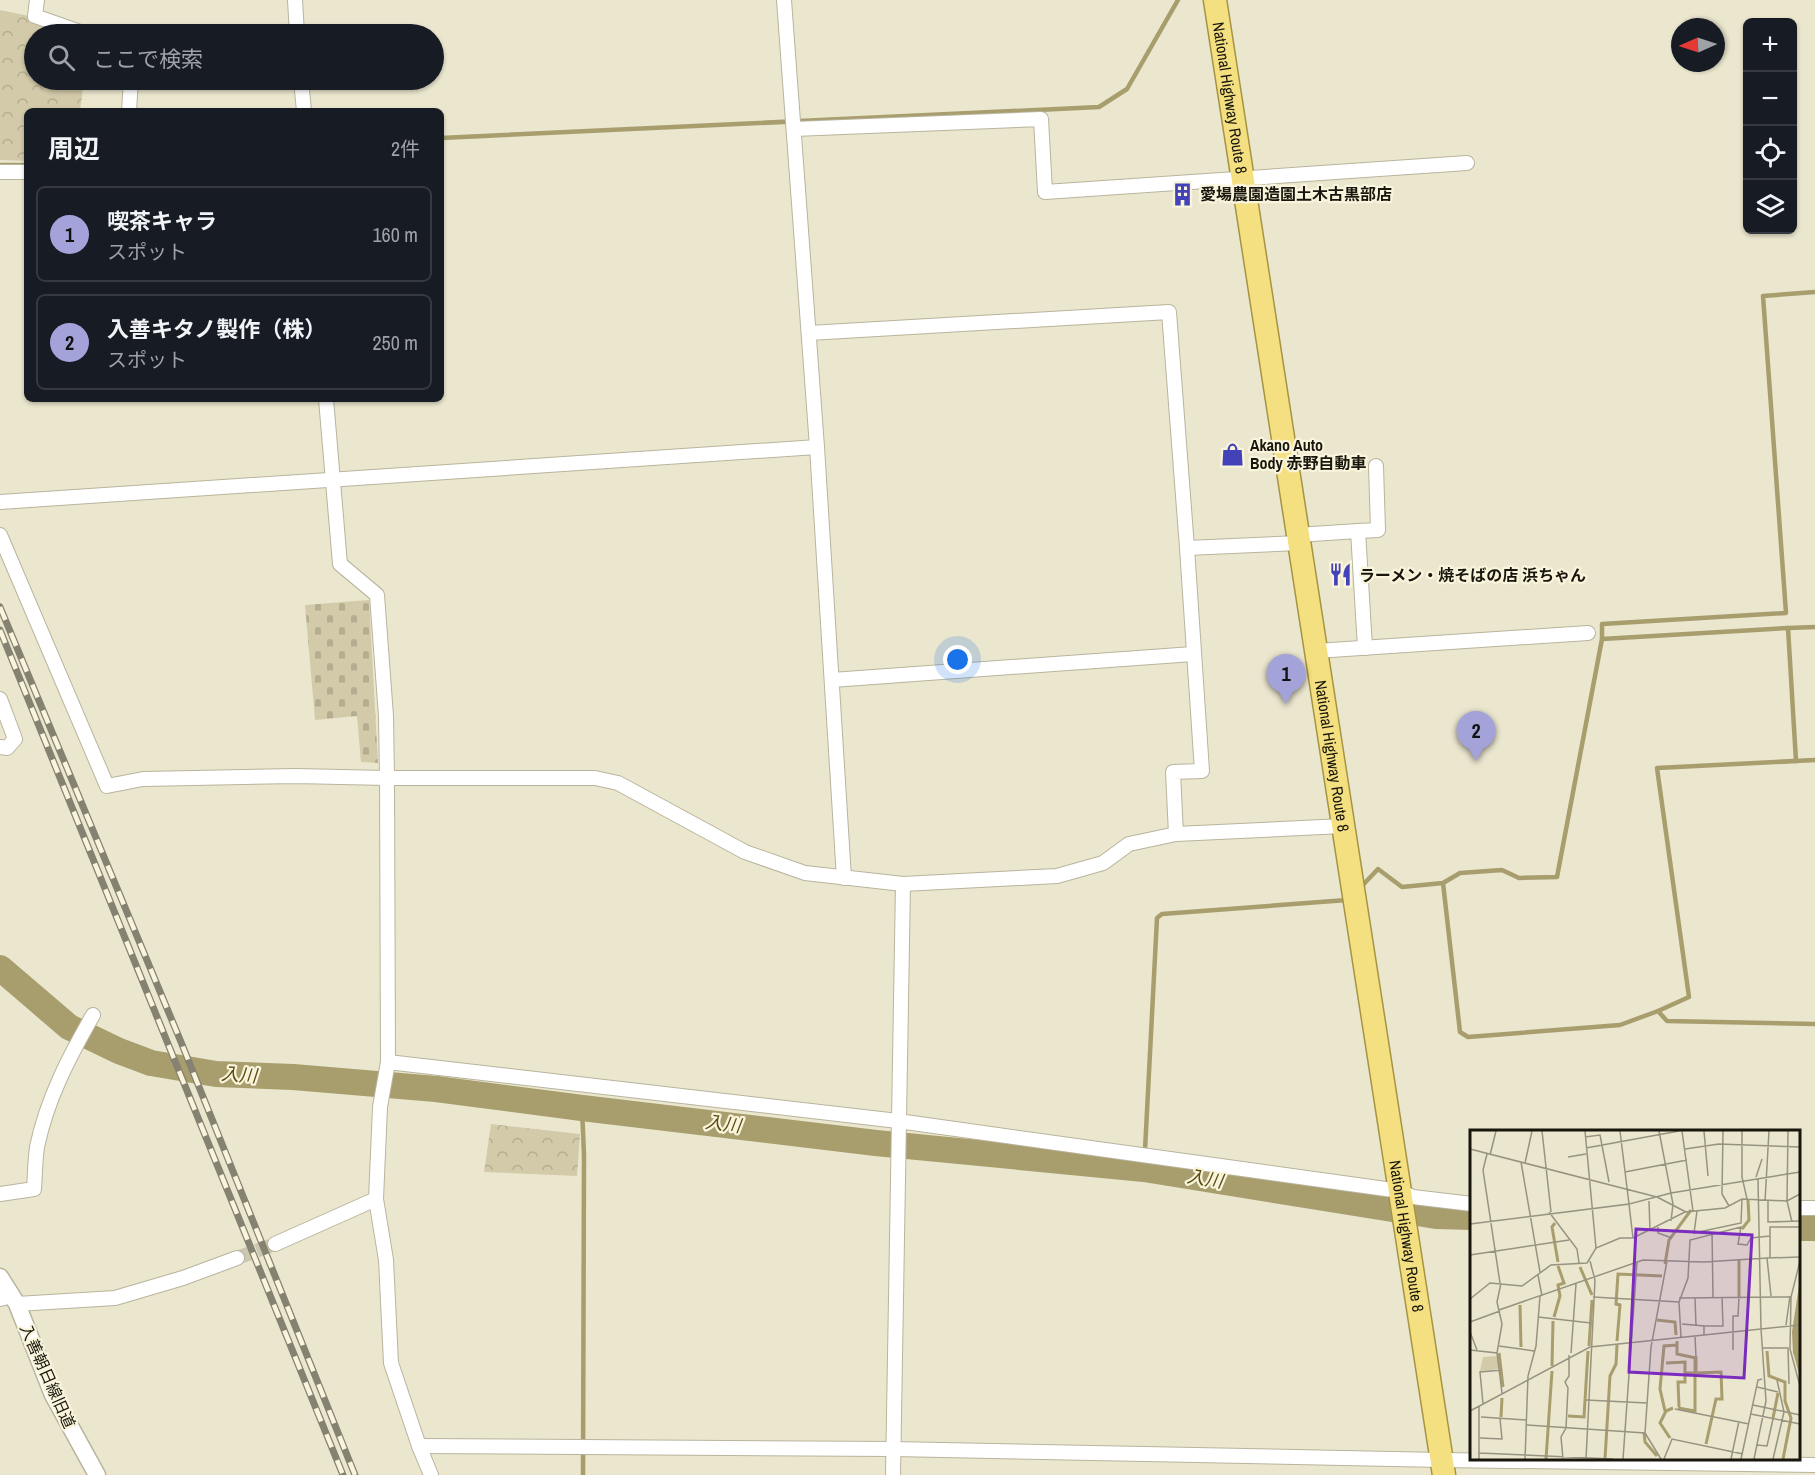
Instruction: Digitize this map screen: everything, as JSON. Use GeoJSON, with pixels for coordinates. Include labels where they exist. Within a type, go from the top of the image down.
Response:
{"type":"FeatureCollection","features":[{"type":"Feature","properties":{"kind":"highway","name":"National Highway Route 8"},"geometry":{"type":"LineString","coordinates":[[1215,0],[1443,1468]]}},
{"type":"Feature","properties":{"kind":"street"},"geometry":{"type":"LineString","coordinates":[[37,0],[34,16],[57,24]]}},
{"type":"Feature","properties":{"kind":"street"},"geometry":{"type":"LineString","coordinates":[[295,0],[296,24]]}},
{"type":"Feature","properties":{"kind":"street"},"geometry":{"type":"LineString","coordinates":[[784,0],[817,447],[844,878]]}},
{"type":"Feature","properties":{"kind":"street"},"geometry":{"type":"LineString","coordinates":[[129,108],[130,90]]}},
{"type":"Feature","properties":{"kind":"street"},"geometry":{"type":"LineString","coordinates":[[302,90],[304,108]]}},
{"type":"Feature","properties":{"kind":"street"},"geometry":{"type":"LineString","coordinates":[[794,129],[1041,119],[1045,192],[1467,163]]}},
{"type":"Feature","properties":{"kind":"street"},"geometry":{"type":"LineString","coordinates":[[0,172],[24,172]]}},
{"type":"Feature","properties":{"kind":"street"},"geometry":{"type":"LineString","coordinates":[[809,333],[1169,312],[1202,771],[1173,772],[1176,834]]}},
{"type":"Feature","properties":{"kind":"street"},"geometry":{"type":"LineString","coordinates":[[326,402],[340,564],[377,595],[386,716],[388,1062],[380,1107],[376,1199],[386,1260],[391,1363],[431,1475]]}},
{"type":"Feature","properties":{"kind":"street"},"geometry":{"type":"LineString","coordinates":[[0,502],[817,447]]}},
{"type":"Feature","properties":{"kind":"street"},"geometry":{"type":"LineString","coordinates":[[1187,548],[1378,530],[1376,466]]}},
{"type":"Feature","properties":{"kind":"street"},"geometry":{"type":"LineString","coordinates":[[1358,531],[1365,648]]}},
{"type":"Feature","properties":{"kind":"street"},"geometry":{"type":"LineString","coordinates":[[0,535],[107,786],[143,779],[295,776],[595,778],[618,783],[745,852],[805,873],[903,884],[1057,876],[1103,863],[1129,844],[1176,834],[1343,826]]}},
{"type":"Feature","properties":{"kind":"street"},"geometry":{"type":"LineString","coordinates":[[1316,651],[1588,633]]}},
{"type":"Feature","properties":{"kind":"street"},"geometry":{"type":"LineString","coordinates":[[832,680],[1193,654]]}},
{"type":"Feature","properties":{"kind":"street"},"geometry":{"type":"LineString","coordinates":[[0,699],[15,739],[7,748],[0,747]]}},
{"type":"Feature","properties":{"kind":"street"},"geometry":{"type":"LineString","coordinates":[[893,1475],[903,884]]}},
{"type":"Feature","properties":{"kind":"street"},"geometry":{"type":"LineString","coordinates":[[0,1194],[34,1189],[37,1149],[57,1081],[93,1015]]}},
{"type":"Feature","properties":{"kind":"street"},"geometry":{"type":"LineString","coordinates":[[388,1062],[898,1121],[1400,1191],[1413,1197],[1470,1204]]}},
{"type":"Feature","properties":{"kind":"street"},"geometry":{"type":"LineString","coordinates":[[275,1244],[376,1199]]}},
{"type":"Feature","properties":{"kind":"street"},"geometry":{"type":"LineString","coordinates":[[10,1300],[115,1298],[183,1278],[237,1258]]}},
{"type":"Feature","properties":{"kind":"street","name":"入善朝日線旧道"},"geometry":{"type":"LineString","coordinates":[[0,1277],[53,1395],[97,1475]]}},
{"type":"Feature","properties":{"kind":"street"},"geometry":{"type":"LineString","coordinates":[[419,1446],[893,1449],[1443,1468],[1815,1465]]}},
{"type":"Feature","properties":{"kind":"green space"},"geometry":{"type":"Polygon","coordinates":[[[0,10],[29,16],[49,24],[24,24],[24,90],[83,90],[80,108],[24,108],[24,161],[0,160],[0,10]]]}},
{"type":"Feature","properties":{"kind":"green space"},"geometry":{"type":"Polygon","coordinates":[[[369,600],[378,763],[361,762],[357,716],[315,720],[305,605],[369,600]]]}},
{"type":"Feature","properties":{"kind":"green space"},"geometry":{"type":"Polygon","coordinates":[[[491,1124],[580,1134],[577,1176],[484,1172],[491,1124]]]}},
{"type":"Feature","properties":{"kind":"waterway"},"geometry":{"type":"LineString","coordinates":[[444,138],[1099,107],[1127,89],[1178,0]]}},
{"type":"Feature","properties":{"kind":"waterway"},"geometry":{"type":"LineString","coordinates":[[0,165],[24,165]]}},
{"type":"Feature","properties":{"kind":"waterway"},"geometry":{"type":"LineString","coordinates":[[1360,888],[1378,869],[1402,887],[1443,883],[1460,873],[1502,870],[1519,878],[1557,877],[1602,639],[1602,624],[1786,613],[1763,296],[1815,292]]}},
{"type":"Feature","properties":{"kind":"waterway"},"geometry":{"type":"LineString","coordinates":[[1788,628],[1815,627]]}},
{"type":"Feature","properties":{"kind":"waterway"},"geometry":{"type":"LineString","coordinates":[[1602,639],[1788,628],[1796,761]]}},
{"type":"Feature","properties":{"kind":"waterway"},"geometry":{"type":"LineString","coordinates":[[1658,1011],[1689,997],[1657,768],[1815,760]]}},
{"type":"Feature","properties":{"kind":"waterway"},"geometry":{"type":"LineString","coordinates":[[1443,883],[1460,1032],[1468,1037],[1620,1025],[1658,1011],[1667,1021],[1815,1024]]}},
{"type":"Feature","properties":{"kind":"waterway"},"geometry":{"type":"LineString","coordinates":[[1144,1169],[1157,918],[1162,914],[1347,900]]}},
{"type":"Feature","properties":{"kind":"waterway","name":"入川"},"geometry":{"type":"LineString","coordinates":[[0,968],[69,1027],[119,1051],[151,1063],[216,1074],[293,1077],[436,1089],[876,1143],[1144,1169],[1436,1216],[1470,1217]]}},
{"type":"Feature","properties":{"kind":"waterway"},"geometry":{"type":"LineString","coordinates":[[582,1108],[584,1155],[583,1475]]}},
{"type":"Feature","properties":{"kind":"waterway","name":"入川"},"geometry":{"type":"LineString","coordinates":[[1800,1228],[1815,1228]]}},
{"type":"Feature","properties":{"kind":"tunnel"},"geometry":{"type":"LineString","coordinates":[[237,1258],[275,1244]]}},
{"type":"Feature","properties":{"kind":"railway"},"geometry":{"type":"LineString","coordinates":[[0,607],[181,1042],[355,1475]]}},
{"type":"Feature","properties":{"kind":"railway"},"geometry":{"type":"LineString","coordinates":[[0,630],[343,1475]]}},
{"type":"Feature","properties":{"kind":"place","name":"愛場農園造園土木古黒部店"},"geometry":{"type":"Point","coordinates":[1182,194]}},
{"type":"Feature","properties":{"kind":"place","name":"Akano Auto Body 赤野自動車"},"geometry":{"type":"Point","coordinates":[1232,454]}},
{"type":"Feature","properties":{"kind":"place","name":"ラーメン・焼そばの店 浜ちゃん"},"geometry":{"type":"Point","coordinates":[1341,575]}},
{"type":"Feature","properties":{"kind":"place","name":"喫茶キャラ"},"geometry":{"type":"Point","coordinates":[1286,704]}},
{"type":"Feature","properties":{"kind":"place","name":"入善キタノ製作（株）"},"geometry":{"type":"Point","coordinates":[1476,761]}}]}
